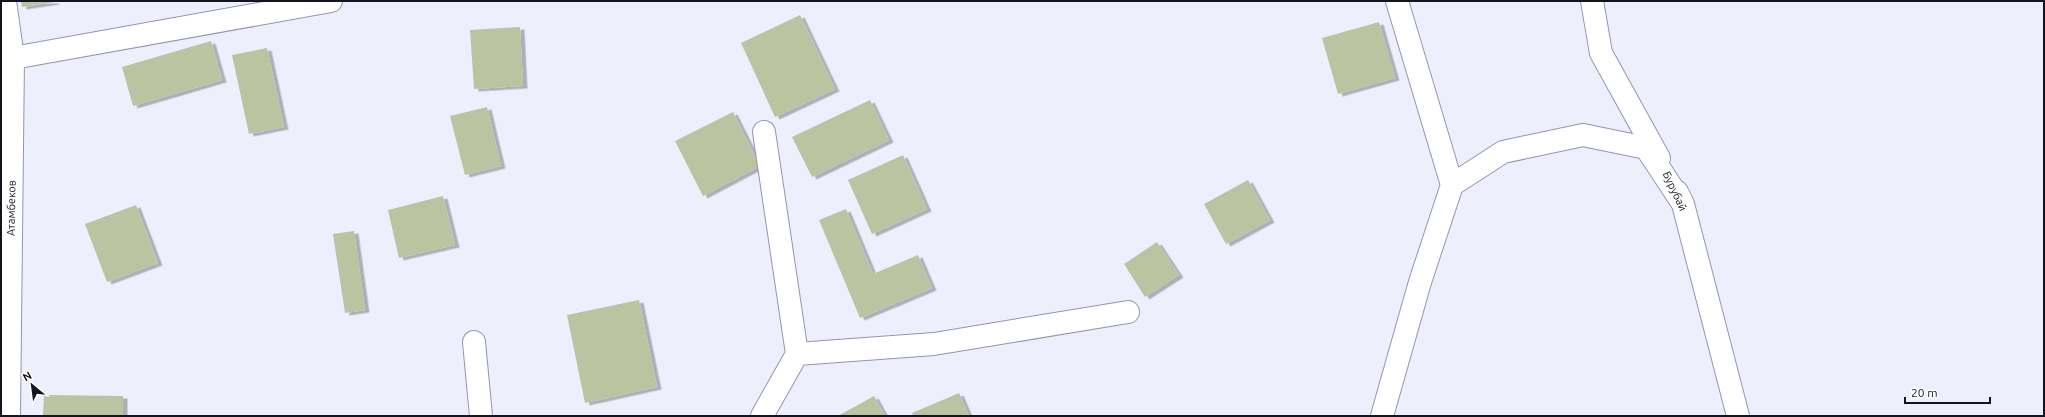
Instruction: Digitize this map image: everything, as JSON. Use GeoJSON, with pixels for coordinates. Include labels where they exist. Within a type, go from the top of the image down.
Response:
{"type":"FeatureCollection","features":[{"type":"Feature","properties":{"kind":"street","name":"Атамбеков"},"geometry":{"type":"LineString","coordinates":[[5,1],[13,58],[9,416]]}},
{"type":"Feature","properties":{"kind":"street"},"geometry":{"type":"LineString","coordinates":[[13,58],[331,1]]}},
{"type":"Feature","properties":{"kind":"street"},"geometry":{"type":"LineString","coordinates":[[1382,416],[1420,282],[1452,185],[1397,1]]}},
{"type":"Feature","properties":{"kind":"street","name":"Бурубай"},"geometry":{"type":"LineString","coordinates":[[1592,1],[1601,53],[1683,204],[1738,416]]}},
{"type":"Feature","properties":{"kind":"street"},"geometry":{"type":"LineString","coordinates":[[762,416],[797,354],[764,132]]}},
{"type":"Feature","properties":{"kind":"street"},"geometry":{"type":"LineString","coordinates":[[1452,185],[1502,152],[1584,135],[1646,148],[1683,204]]}},
{"type":"Feature","properties":{"kind":"street"},"geometry":{"type":"LineString","coordinates":[[797,354],[934,344],[1128,312]]}},
{"type":"Feature","properties":{"kind":"street"},"geometry":{"type":"LineString","coordinates":[[474,342],[481,416]]}},
{"type":"Feature","properties":{"kind":"building"},"geometry":{"type":"Polygon","coordinates":[[[21,1],[55,1],[55,2],[22,7],[21,1]]]}},
{"type":"Feature","properties":{"kind":"building"},"geometry":{"type":"Polygon","coordinates":[[[800,15],[835,89],[775,117],[741,43],[800,15]]]}},
{"type":"Feature","properties":{"kind":"building"},"geometry":{"type":"Polygon","coordinates":[[[1379,22],[1395,78],[1338,94],[1322,38],[1379,22]]]}},
{"type":"Feature","properties":{"kind":"building"},"geometry":{"type":"Polygon","coordinates":[[[520,27],[523,86],[474,89],[470,30],[520,27]]]}},
{"type":"Feature","properties":{"kind":"building"},"geometry":{"type":"Polygon","coordinates":[[[211,41],[222,80],[133,106],[122,67],[211,41]]]}},
{"type":"Feature","properties":{"kind":"building"},"geometry":{"type":"Polygon","coordinates":[[[267,48],[284,127],[249,134],[232,55],[267,48]]]}},
{"type":"Feature","properties":{"kind":"building"},"geometry":{"type":"Polygon","coordinates":[[[870,100],[889,140],[812,177],[792,137],[870,100]]]}},
{"type":"Feature","properties":{"kind":"building"},"geometry":{"type":"Polygon","coordinates":[[[487,107],[501,166],[465,175],[450,116],[487,107]]]}},
{"type":"Feature","properties":{"kind":"building"},"geometry":{"type":"Polygon","coordinates":[[[733,112],[760,166],[703,196],[675,141],[733,112]]]}},
{"type":"Feature","properties":{"kind":"building"},"geometry":{"type":"Polygon","coordinates":[[[903,155],[927,209],[872,234],[848,180],[903,155]]]}},
{"type":"Feature","properties":{"kind":"building"},"geometry":{"type":"Polygon","coordinates":[[[1248,180],[1270,220],[1226,244],[1204,204],[1248,180]]]}},
{"type":"Feature","properties":{"kind":"building"},"geometry":{"type":"Polygon","coordinates":[[[443,196],[455,245],[399,258],[388,210],[443,196]]]}},
{"type":"Feature","properties":{"kind":"building"},"geometry":{"type":"Polygon","coordinates":[[[136,205],[158,263],[107,282],[85,224],[136,205]]]}},
{"type":"Feature","properties":{"kind":"building"},"geometry":{"type":"Polygon","coordinates":[[[846,209],[873,274],[918,255],[932,288],[860,318],[819,220],[846,209]]]}},
{"type":"Feature","properties":{"kind":"building"},"geometry":{"type":"Polygon","coordinates":[[[354,231],[365,310],[345,313],[333,234],[354,231]]]}},
{"type":"Feature","properties":{"kind":"building"},"geometry":{"type":"Polygon","coordinates":[[[1157,242],[1179,275],[1145,297],[1124,264],[1157,242]]]}},
{"type":"Feature","properties":{"kind":"building"},"geometry":{"type":"Polygon","coordinates":[[[639,300],[657,387],[585,403],[567,315],[639,300]]]}},
{"type":"Feature","properties":{"kind":"building"},"geometry":{"type":"Polygon","coordinates":[[[959,393],[969,416],[913,416],[912,413],[959,393]]]}},
{"type":"Feature","properties":{"kind":"building"},"geometry":{"type":"Polygon","coordinates":[[[44,395],[123,396],[123,416],[43,416],[44,395]]]}},
{"type":"Feature","properties":{"kind":"building"},"geometry":{"type":"Polygon","coordinates":[[[874,396],[885,416],[838,416],[874,396]]]}}]}
